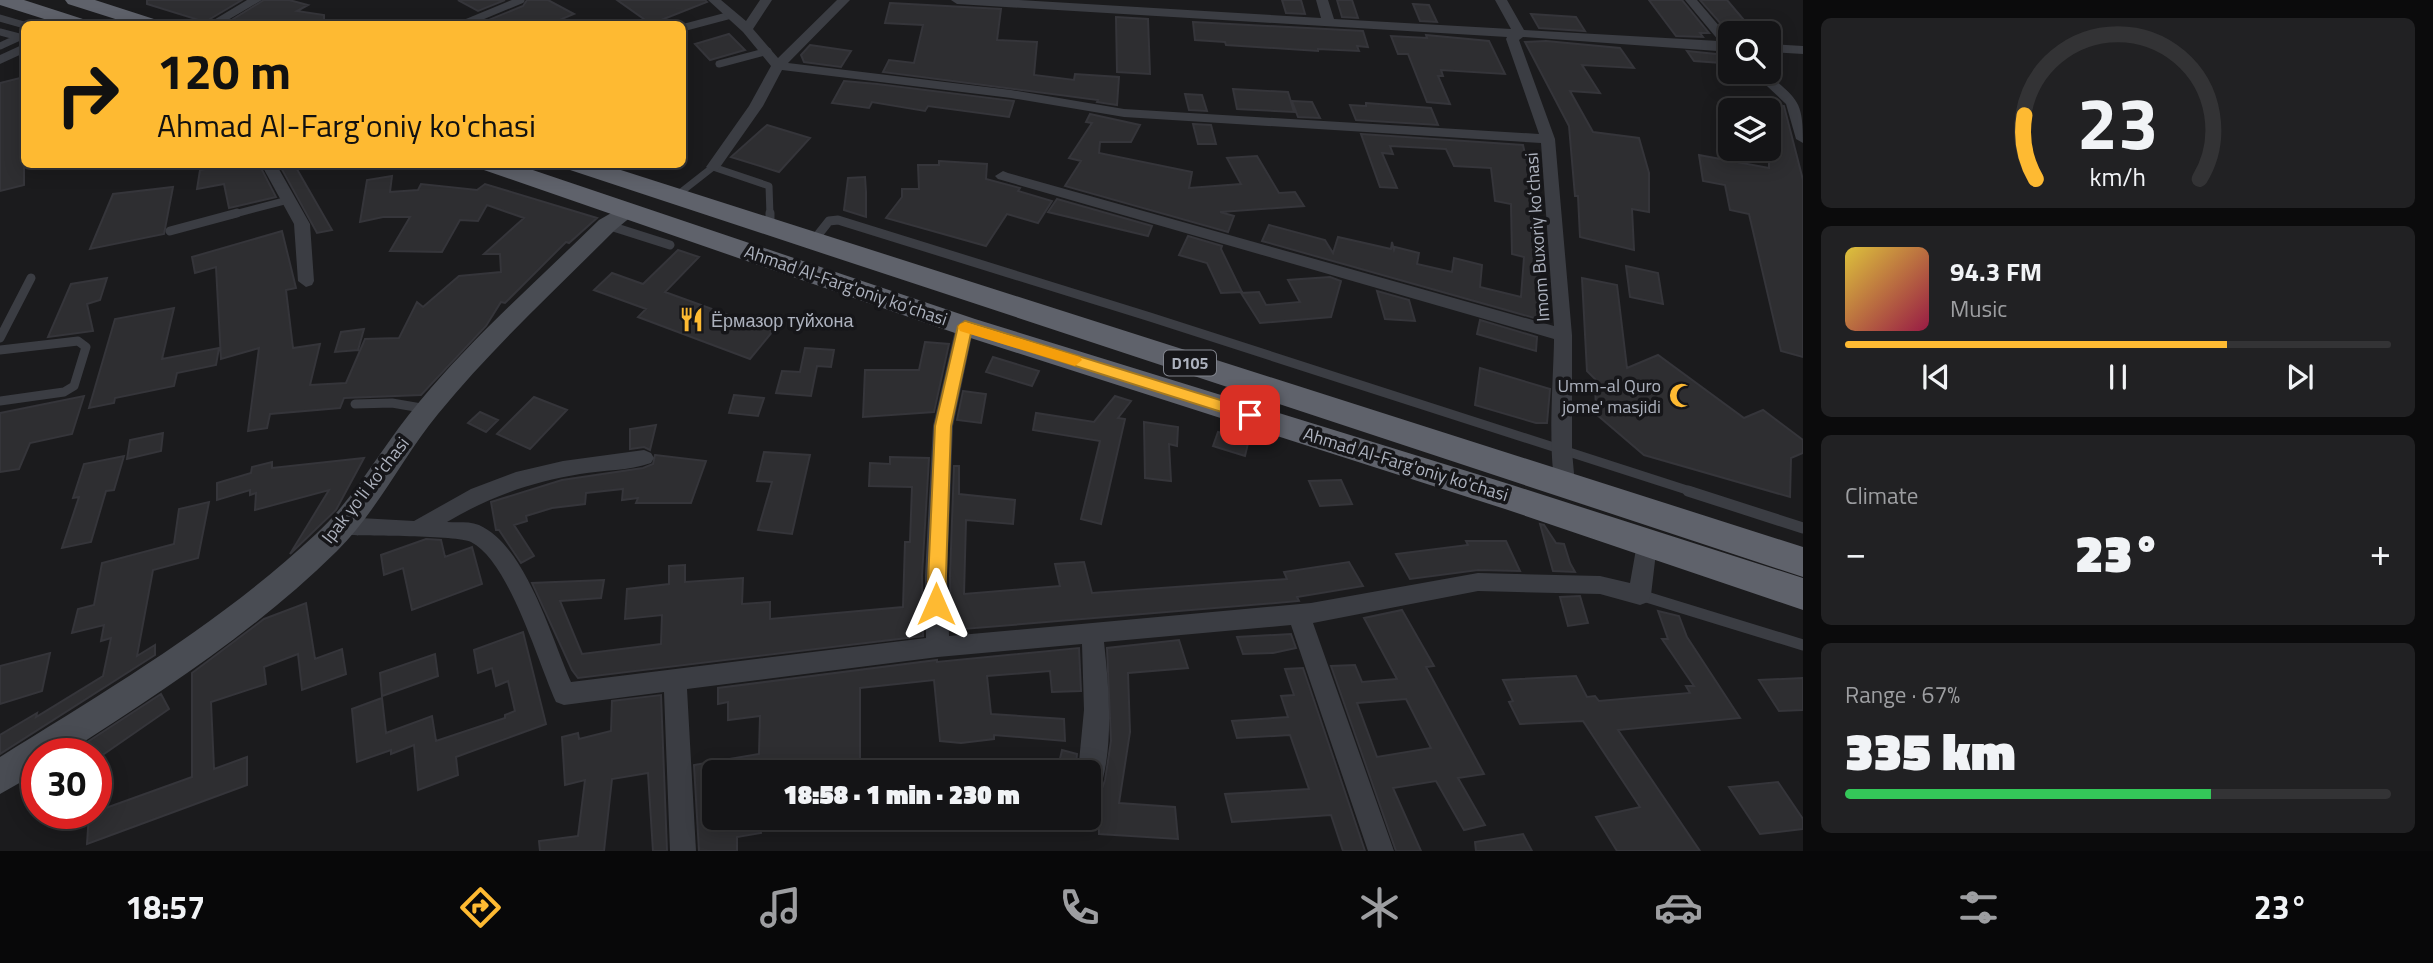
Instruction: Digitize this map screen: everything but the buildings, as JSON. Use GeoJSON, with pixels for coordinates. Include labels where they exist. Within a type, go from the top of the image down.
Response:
{"type":"FeatureCollection","features":[{"type":"Feature","properties":{"kind":"highway"},"geometry":{"type":"LineString","coordinates":[[4,0],[58,21]]}},
{"type":"Feature","properties":{"kind":"highway"},"geometry":{"type":"LineString","coordinates":[[75,0],[141,21]]}},
{"type":"Feature","properties":{"kind":"highway","name":"Ahmad Al-Farg'oniy ko'chasi"},"geometry":{"type":"LineString","coordinates":[[499,168],[617,218],[1495,492],[1803,594]]}},
{"type":"Feature","properties":{"kind":"highway","name":"Ahmad Al-Farg'oniy ko'chasi"},"geometry":{"type":"LineString","coordinates":[[588,168],[1803,562]]}},
{"type":"Feature","properties":{"kind":"highway"},"geometry":{"type":"LineString","coordinates":[[617,218],[647,188]]}},
{"type":"Feature","properties":{"kind":"main road","name":"Ipak yo'li ko'chasi"},"geometry":{"type":"LineString","coordinates":[[0,777],[131,692],[259,601],[328,541],[342,526],[428,409],[475,356],[617,218]]}},
{"type":"Feature","properties":{"kind":"street"},"geometry":{"type":"LineString","coordinates":[[218,21],[256,0]]}},
{"type":"Feature","properties":{"kind":"street"},"geometry":{"type":"LineString","coordinates":[[714,0],[747,29],[778,66],[1011,94],[1124,113],[1548,138]]}},
{"type":"Feature","properties":{"kind":"street"},"geometry":{"type":"LineString","coordinates":[[747,29],[765,0]]}},
{"type":"Feature","properties":{"kind":"street"},"geometry":{"type":"LineString","coordinates":[[713,167],[756,106],[778,66],[815,26],[844,0]]}},
{"type":"Feature","properties":{"kind":"street"},"geometry":{"type":"LineString","coordinates":[[957,0],[1135,6],[1329,23],[1718,45]]}},
{"type":"Feature","properties":{"kind":"street"},"geometry":{"type":"LineString","coordinates":[[1322,0],[1329,23]]}},
{"type":"Feature","properties":{"kind":"street","name":"Imom Buxoriy koʻchasi"},"geometry":{"type":"LineString","coordinates":[[1502,0],[1520,34],[1512,39],[1548,138],[1563,335],[1562,451],[1565,485]]}},
{"type":"Feature","properties":{"kind":"street"},"geometry":{"type":"LineString","coordinates":[[1690,0],[1718,32]]}},
{"type":"Feature","properties":{"kind":"street"},"geometry":{"type":"LineString","coordinates":[[0,60],[21,42]]}},
{"type":"Feature","properties":{"kind":"street"},"geometry":{"type":"LineString","coordinates":[[1781,49],[1803,50]]}},
{"type":"Feature","properties":{"kind":"street"},"geometry":{"type":"LineString","coordinates":[[1773,84],[1798,104],[1803,139]]}},
{"type":"Feature","properties":{"kind":"street"},"geometry":{"type":"LineString","coordinates":[[270,168],[302,224],[306,281]]}},
{"type":"Feature","properties":{"kind":"street"},"geometry":{"type":"LineString","coordinates":[[1003,176],[1563,335]]}},
{"type":"Feature","properties":{"kind":"street"},"geometry":{"type":"LineString","coordinates":[[938,647],[936,576],[943,426],[965,326]]}},
{"type":"Feature","properties":{"kind":"street"},"geometry":{"type":"LineString","coordinates":[[419,528],[474,497],[515,480],[580,466],[644,458]]}},
{"type":"Feature","properties":{"kind":"street"},"geometry":{"type":"LineString","coordinates":[[342,526],[473,532],[495,547],[519,586],[564,694],[938,647],[1298,613],[1478,582],[1600,584],[1640,595],[1646,544]]}},
{"type":"Feature","properties":{"kind":"street"},"geometry":{"type":"LineString","coordinates":[[1298,613],[1381,851]]}},
{"type":"Feature","properties":{"kind":"street"},"geometry":{"type":"LineString","coordinates":[[1093,632],[1098,690],[1097,742],[1093,760]]}},
{"type":"Feature","properties":{"kind":"street"},"geometry":{"type":"LineString","coordinates":[[675,681],[683,851]]}},
{"type":"Feature","properties":{"kind":"lane"},"geometry":{"type":"LineString","coordinates":[[470,21],[521,0]]}},
{"type":"Feature","properties":{"kind":"lane"},"geometry":{"type":"LineString","coordinates":[[686,27],[731,15]]}},
{"type":"Feature","properties":{"kind":"lane"},"geometry":{"type":"LineString","coordinates":[[0,18],[21,24]]}},
{"type":"Feature","properties":{"kind":"lane"},"geometry":{"type":"LineString","coordinates":[[0,32],[21,39]]}},
{"type":"Feature","properties":{"kind":"lane"},"geometry":{"type":"LineString","coordinates":[[0,46],[21,41]]}},
{"type":"Feature","properties":{"kind":"lane"},"geometry":{"type":"LineString","coordinates":[[719,64],[768,51]]}},
{"type":"Feature","properties":{"kind":"lane"},"geometry":{"type":"LineString","coordinates":[[676,197],[713,167],[769,186],[770,226]]}},
{"type":"Feature","properties":{"kind":"lane"},"geometry":{"type":"LineString","coordinates":[[170,231],[288,200]]}},
{"type":"Feature","properties":{"kind":"lane"},"geometry":{"type":"LineString","coordinates":[[617,218],[670,246]]}},
{"type":"Feature","properties":{"kind":"lane"},"geometry":{"type":"LineString","coordinates":[[814,240],[830,221],[838,220],[1150,317],[1803,528]]}},
{"type":"Feature","properties":{"kind":"lane"},"geometry":{"type":"LineString","coordinates":[[0,338],[31,278]]}},
{"type":"Feature","properties":{"kind":"lane"},"geometry":{"type":"LineString","coordinates":[[0,350],[78,341],[86,347],[74,386],[64,392],[0,401]]}},
{"type":"Feature","properties":{"kind":"lane"},"geometry":{"type":"LineString","coordinates":[[355,404],[392,403],[428,409]]}},
{"type":"Feature","properties":{"kind":"lane"},"geometry":{"type":"LineString","coordinates":[[1640,595],[1803,645]]}},
{"type":"Feature","properties":{"kind":"slow traffic"},"geometry":{"type":"LineString","coordinates":[[965,327],[1075,360]]}},
{"type":"Feature","properties":{"kind":"place","name":"Ёрмазор туйхона"},"geometry":{"type":"Point","coordinates":[691,320]}},
{"type":"Feature","properties":{"kind":"place","name":"Umm-al Quro jome' masjidi"},"geometry":{"type":"Point","coordinates":[1681,395]}},
{"type":"Feature","properties":{"kind":"route"},"geometry":{"type":"LineString","coordinates":[[936,604],[943,426],[965,326],[1250,415]]}}]}
